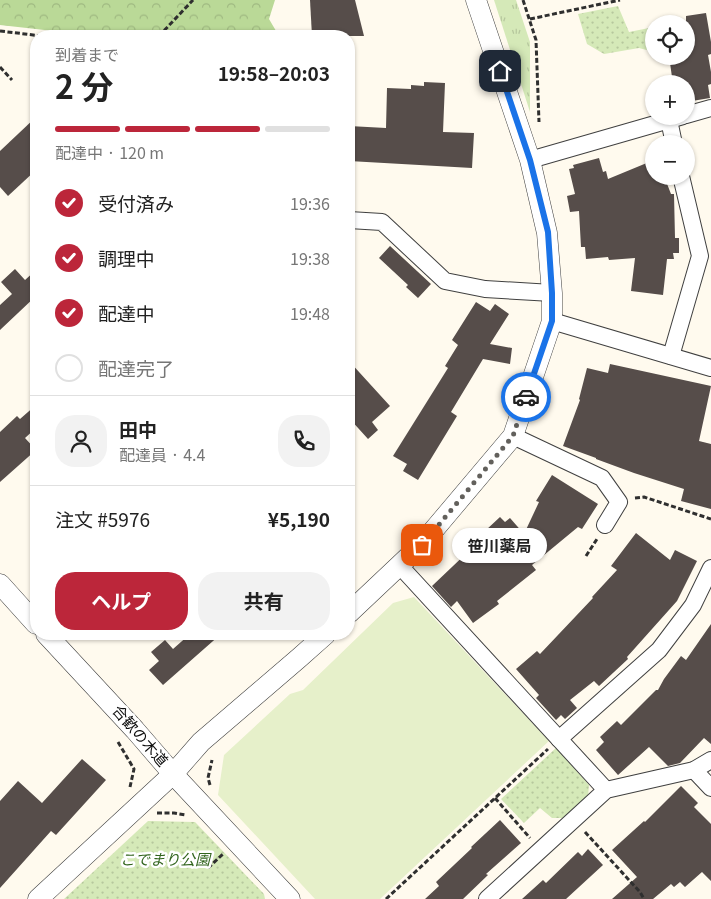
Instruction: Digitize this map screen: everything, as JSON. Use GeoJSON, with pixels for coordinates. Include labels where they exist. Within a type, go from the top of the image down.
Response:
{"type":"FeatureCollection","features":[{"type":"Feature","properties":{"kind":"street"},"geometry":{"type":"LineString","coordinates":[[355,607],[422,545],[513,436],[552,321],[548,232],[530,160],[476,0]]}},
{"type":"Feature","properties":{"kind":"street"},"geometry":{"type":"LineString","coordinates":[[695,112],[711,108]]}},
{"type":"Feature","properties":{"kind":"street"},"geometry":{"type":"LineString","coordinates":[[530,160],[651,125]]}},
{"type":"Feature","properties":{"kind":"street"},"geometry":{"type":"LineString","coordinates":[[671,356],[705,255],[685,185]]}},
{"type":"Feature","properties":{"kind":"street"},"geometry":{"type":"LineString","coordinates":[[355,220],[382,222],[445,281],[485,289],[552,293]]}},
{"type":"Feature","properties":{"kind":"street"},"geometry":{"type":"LineString","coordinates":[[552,321],[711,368]]}},
{"type":"Feature","properties":{"kind":"street"},"geometry":{"type":"LineString","coordinates":[[513,436],[602,478],[619,502],[604,525]]}},
{"type":"Feature","properties":{"kind":"street"},"geometry":{"type":"LineString","coordinates":[[400,566],[556,741],[606,790]]}},
{"type":"Feature","properties":{"kind":"street"},"geometry":{"type":"LineString","coordinates":[[556,741],[659,650],[693,605],[711,568]]}},
{"type":"Feature","properties":{"kind":"street"},"geometry":{"type":"LineString","coordinates":[[0,584],[30,617]]}},
{"type":"Feature","properties":{"kind":"street","name":"合歓の木道"},"geometry":{"type":"LineString","coordinates":[[52,640],[173,774],[201,742],[319,640]]}},
{"type":"Feature","properties":{"kind":"street"},"geometry":{"type":"LineString","coordinates":[[487,899],[606,790],[694,770],[711,760]]}},
{"type":"Feature","properties":{"kind":"street"},"geometry":{"type":"LineString","coordinates":[[694,770],[711,788]]}},
{"type":"Feature","properties":{"kind":"street"},"geometry":{"type":"LineString","coordinates":[[38,899],[173,774],[290,899]]}},
{"type":"Feature","properties":{"kind":"path"},"geometry":{"type":"LineString","coordinates":[[165,30],[193,0]]}},
{"type":"Feature","properties":{"kind":"path"},"geometry":{"type":"LineString","coordinates":[[523,0],[536,40],[539,126]]}},
{"type":"Feature","properties":{"kind":"path"},"geometry":{"type":"LineString","coordinates":[[530,18],[620,0]]}},
{"type":"Feature","properties":{"kind":"path"},"geometry":{"type":"LineString","coordinates":[[0,31],[30,35]]}},
{"type":"Feature","properties":{"kind":"path"},"geometry":{"type":"LineString","coordinates":[[0,68],[12,80]]}},
{"type":"Feature","properties":{"kind":"path"},"geometry":{"type":"LineString","coordinates":[[644,496],[711,519]]}},
{"type":"Feature","properties":{"kind":"path"},"geometry":{"type":"LineString","coordinates":[[112,736],[134,769],[130,788]]}},
{"type":"Feature","properties":{"kind":"path"},"geometry":{"type":"LineString","coordinates":[[386,899],[556,741]]}},
{"type":"Feature","properties":{"kind":"path"},"geometry":{"type":"LineString","coordinates":[[210,786],[208,778],[213,757]]}},
{"type":"Feature","properties":{"kind":"path"},"geometry":{"type":"LineString","coordinates":[[495,798],[541,850]]}},
{"type":"Feature","properties":{"kind":"path"},"geometry":{"type":"LineString","coordinates":[[150,814],[174,813],[189,815]]}},
{"type":"Feature","properties":{"kind":"path"},"geometry":{"type":"LineString","coordinates":[[574,820],[640,892],[644,899]]}},
{"type":"Feature","properties":{"kind":"path"},"geometry":{"type":"LineString","coordinates":[[208,868],[227,850]]}},
{"type":"Feature","properties":{"kind":"green space"},"geometry":{"type":"Polygon","coordinates":[[[0,0],[275,0],[269,19],[275,30],[45,30],[0,25],[0,0]]]}},
{"type":"Feature","properties":{"kind":"green space"},"geometry":{"type":"Polygon","coordinates":[[[494,0],[516,0],[530,42],[530,112],[494,0]]]}},
{"type":"Feature","properties":{"kind":"green space"},"geometry":{"type":"Polygon","coordinates":[[[618,6],[629,32],[645,29],[645,50],[639,48],[604,54],[587,44],[578,14],[618,6]]]}},
{"type":"Feature","properties":{"kind":"green space"},"geometry":{"type":"Polygon","coordinates":[[[414,597],[549,741],[380,899],[315,899],[218,795],[224,755],[290,694],[303,690],[393,603],[414,597]]]}},
{"type":"Feature","properties":{"kind":"green space"},"geometry":{"type":"Polygon","coordinates":[[[556,748],[589,785],[588,797],[563,818],[552,818],[540,808],[524,823],[501,799],[556,748]]]}},
{"type":"Feature","properties":{"kind":"green space","name":"こでまり公園"},"geometry":{"type":"Polygon","coordinates":[[[148,821],[195,822],[264,894],[265,899],[64,899],[148,821]]]}},
{"type":"Feature","properties":{"kind":"building"},"geometry":{"type":"Polygon","coordinates":[[[310,0],[355,0],[364,36],[355,36],[355,30],[312,30],[310,0]]]}},
{"type":"Feature","properties":{"kind":"building"},"geometry":{"type":"Polygon","coordinates":[[[706,13],[711,42],[711,54],[708,55],[711,72],[711,84],[708,85],[710,98],[695,100],[695,75],[672,75],[670,65],[695,65],[695,15],[693,15],[706,13]]]}},
{"type":"Feature","properties":{"kind":"building"},"geometry":{"type":"Polygon","coordinates":[[[424,82],[445,83],[443,132],[474,133],[472,168],[355,161],[355,126],[386,128],[387,88],[411,89],[411,85],[424,86],[424,82]]]}},
{"type":"Feature","properties":{"kind":"building"},"geometry":{"type":"Polygon","coordinates":[[[30,123],[30,176],[8,196],[0,187],[0,151],[30,123]]]}},
{"type":"Feature","properties":{"kind":"building"},"geometry":{"type":"Polygon","coordinates":[[[599,158],[603,172],[606,171],[608,179],[645,164],[645,185],[668,185],[671,194],[674,194],[675,238],[679,238],[679,253],[673,253],[674,259],[667,259],[663,295],[631,291],[635,258],[609,260],[608,257],[586,259],[585,247],[581,247],[579,211],[570,212],[567,196],[575,194],[569,169],[574,168],[573,165],[599,158]]]}},
{"type":"Feature","properties":{"kind":"building"},"geometry":{"type":"Polygon","coordinates":[[[390,246],[431,284],[418,298],[406,287],[408,285],[379,258],[390,246]]]}},
{"type":"Feature","properties":{"kind":"building"},"geometry":{"type":"Polygon","coordinates":[[[15,269],[25,280],[30,275],[30,302],[0,330],[0,305],[12,294],[1,282],[15,269]]]}},
{"type":"Feature","properties":{"kind":"building"},"geometry":{"type":"Polygon","coordinates":[[[476,302],[490,311],[495,304],[509,314],[490,344],[512,348],[510,364],[483,359],[451,412],[457,416],[418,480],[403,471],[407,464],[393,456],[448,368],[445,366],[458,345],[452,340],[476,302]]]}},
{"type":"Feature","properties":{"kind":"building"},"geometry":{"type":"Polygon","coordinates":[[[610,364],[711,386],[699,441],[711,444],[711,509],[681,501],[684,489],[634,473],[563,446],[580,400],[587,368],[608,373],[610,364]]]}},
{"type":"Feature","properties":{"kind":"building"},"geometry":{"type":"Polygon","coordinates":[[[355,368],[390,406],[372,422],[378,430],[368,439],[355,425],[355,368]]]}},
{"type":"Feature","properties":{"kind":"building"},"geometry":{"type":"Polygon","coordinates":[[[30,410],[30,433],[25,438],[30,443],[30,455],[0,482],[0,432],[17,416],[20,419],[30,410]]]}},
{"type":"Feature","properties":{"kind":"building"},"geometry":{"type":"Polygon","coordinates":[[[552,475],[598,504],[582,529],[578,527],[532,565],[536,570],[497,601],[499,604],[473,623],[457,601],[451,607],[432,586],[473,547],[471,544],[500,517],[505,522],[510,518],[524,534],[539,502],[536,501],[552,475]]]}},
{"type":"Feature","properties":{"kind":"building"},"geometry":{"type":"Polygon","coordinates":[[[636,533],[670,560],[675,550],[697,561],[677,601],[627,657],[628,659],[599,686],[594,681],[570,700],[577,708],[565,719],[561,715],[556,720],[536,698],[539,695],[516,669],[537,651],[540,654],[593,598],[617,570],[611,566],[636,533]]]}},
{"type":"Feature","properties":{"kind":"building"},"geometry":{"type":"Polygon","coordinates":[[[711,624],[711,744],[704,738],[680,763],[668,766],[649,747],[618,775],[596,750],[604,742],[600,737],[617,721],[621,725],[658,690],[681,656],[686,660],[711,624]]]}},
{"type":"Feature","properties":{"kind":"building"},"geometry":{"type":"Polygon","coordinates":[[[165,640],[173,649],[183,640],[214,640],[163,685],[149,670],[159,661],[151,652],[165,640]]]}},
{"type":"Feature","properties":{"kind":"building"},"geometry":{"type":"Polygon","coordinates":[[[82,759],[106,780],[56,835],[51,831],[0,888],[0,801],[18,781],[42,803],[82,759]]]}},
{"type":"Feature","properties":{"kind":"building"},"geometry":{"type":"Polygon","coordinates":[[[681,786],[698,803],[694,807],[711,824],[711,881],[702,872],[685,887],[680,882],[674,887],[671,884],[653,899],[612,899],[637,877],[612,850],[645,822],[681,786]]]}},
{"type":"Feature","properties":{"kind":"building"},"geometry":{"type":"Polygon","coordinates":[[[500,820],[521,843],[486,874],[488,875],[463,899],[425,899],[439,886],[436,882],[500,820]]]}},
{"type":"Feature","properties":{"kind":"building"},"geometry":{"type":"Polygon","coordinates":[[[588,849],[603,865],[566,899],[522,899],[543,880],[546,883],[578,852],[582,856],[588,849]]]}},
{"type":"Feature","properties":{"kind":"way so far"},"geometry":{"type":"LineString","coordinates":[[422,545],[513,436],[526,397]]}},
{"type":"Feature","properties":{"kind":"place","name":"笹川薬局"},"geometry":{"type":"Point","coordinates":[422,545]}},
{"type":"Feature","properties":{"kind":"route"},"geometry":{"type":"LineString","coordinates":[[500,71],[530,160],[548,232],[552,321],[526,397]]}}]}
